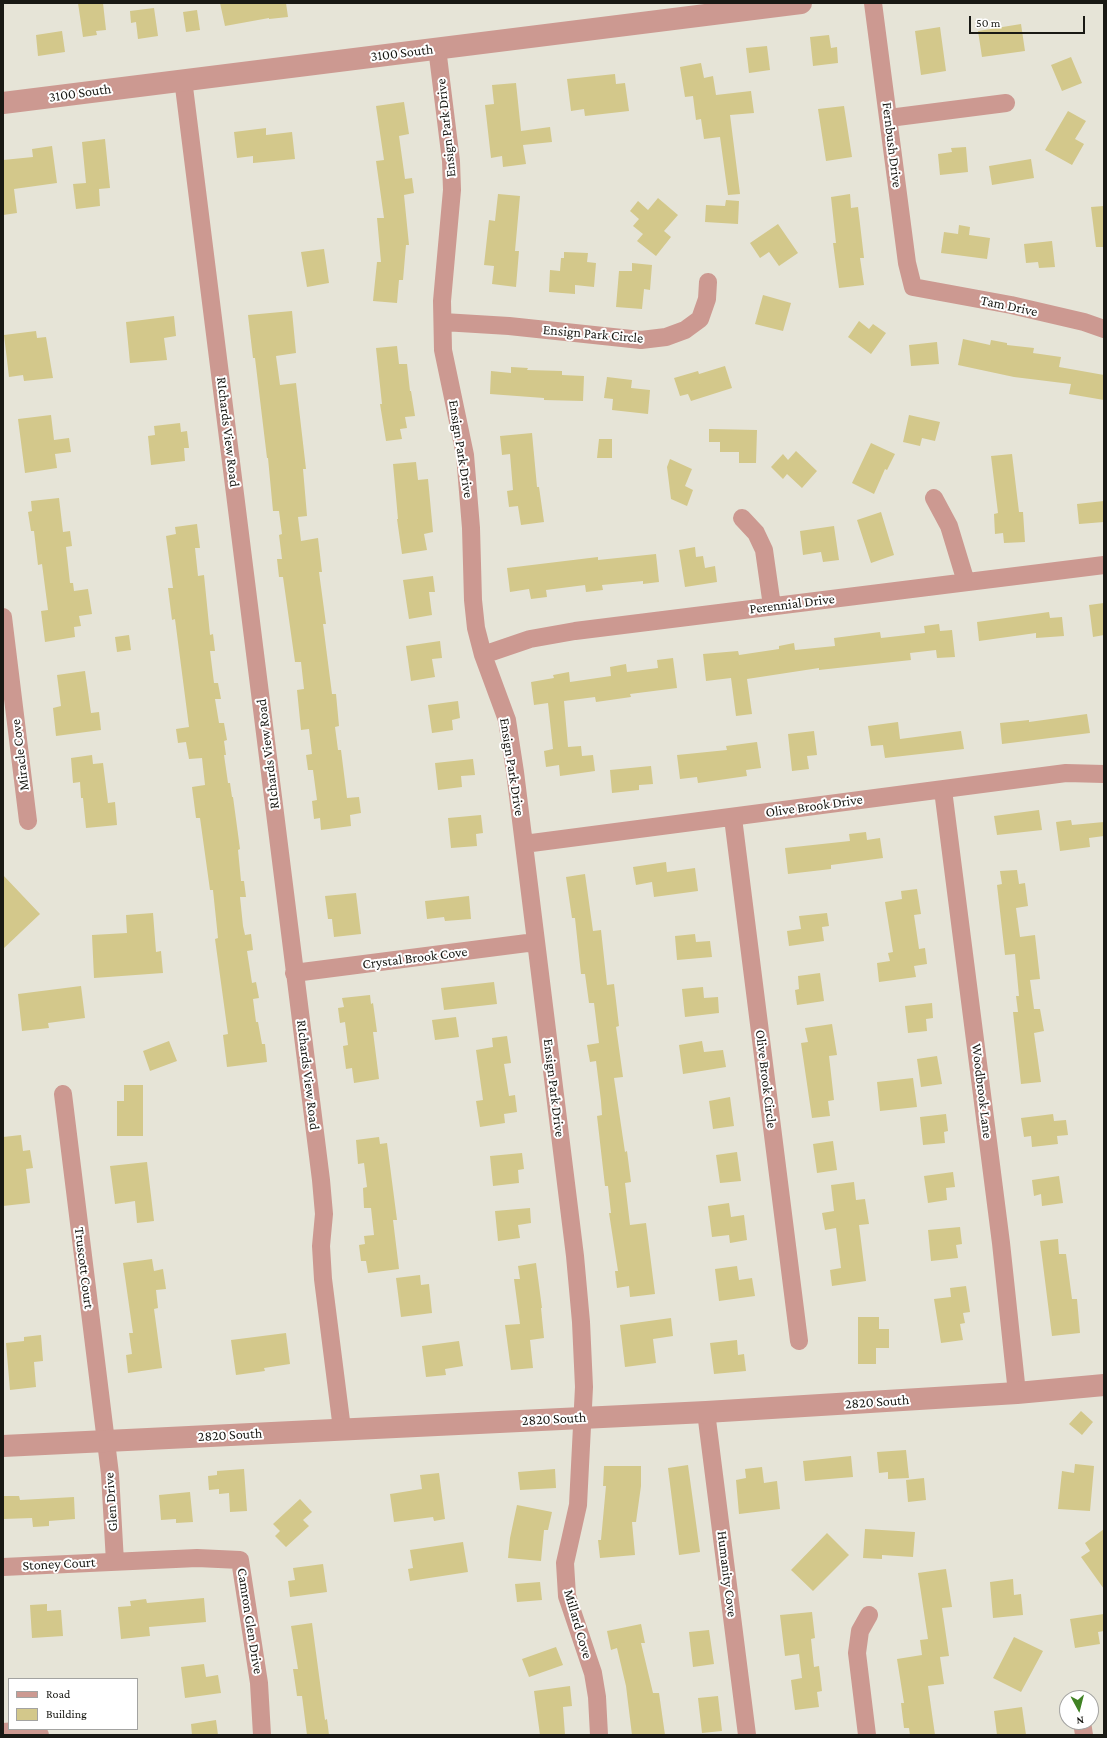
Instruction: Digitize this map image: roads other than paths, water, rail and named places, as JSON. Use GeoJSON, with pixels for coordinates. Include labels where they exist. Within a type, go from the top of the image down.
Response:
{"type":"FeatureCollection","features":[{"type":"Feature","properties":{"kind":"street","name":"3100 South"},"geometry":{"type":"LineString","coordinates":[[3,103],[800,3]]}},
{"type":"Feature","properties":{"kind":"street","name":"Fernbush Drive"},"geometry":{"type":"LineString","coordinates":[[873,3],[907,263],[913,287]]}},
{"type":"Feature","properties":{"kind":"street","name":"Ensign Park Drive"},"geometry":{"type":"LineString","coordinates":[[437,48],[452,161],[452,190],[442,301],[443,350],[465,455],[471,528],[473,600],[476,628],[483,655],[507,720],[524,844],[575,1256],[584,1378],[584,1418]]}},
{"type":"Feature","properties":{"kind":"street","name":"RIchards View Road"},"geometry":{"type":"LineString","coordinates":[[183,80],[321,1180],[324,1214],[321,1246],[323,1279],[342,1429]]}},
{"type":"Feature","properties":{"kind":"street"},"geometry":{"type":"LineString","coordinates":[[888,118],[1006,103]]}},
{"type":"Feature","properties":{"kind":"street","name":"Ensign Park Circle"},"geometry":{"type":"LineString","coordinates":[[443,322],[509,326],[640,340],[666,337],[685,330],[700,319],[707,299],[708,282]]}},
{"type":"Feature","properties":{"kind":"street","name":"Tam Drive"},"geometry":{"type":"LineString","coordinates":[[913,287],[1010,305],[1084,322],[1104,329]]}},
{"type":"Feature","properties":{"kind":"street"},"geometry":{"type":"LineString","coordinates":[[934,498],[949,526],[966,582]]}},
{"type":"Feature","properties":{"kind":"street"},"geometry":{"type":"LineString","coordinates":[[742,518],[756,533],[764,550],[772,606]]}},
{"type":"Feature","properties":{"kind":"street","name":"Perennial Drive"},"geometry":{"type":"LineString","coordinates":[[483,655],[530,639],[574,631],[1104,565]]}},
{"type":"Feature","properties":{"kind":"street","name":"Miracle Cove"},"geometry":{"type":"LineString","coordinates":[[3,617],[28,821]]}},
{"type":"Feature","properties":{"kind":"street","name":"Olive Brook Drive"},"geometry":{"type":"LineString","coordinates":[[524,844],[733,818],[837,802],[943,790],[1066,773],[1104,774]]}},
{"type":"Feature","properties":{"kind":"street","name":"Woodbrook Lane"},"geometry":{"type":"LineString","coordinates":[[943,790],[1001,1243],[1017,1393]]}},
{"type":"Feature","properties":{"kind":"street","name":"Olive Brook Circle"},"geometry":{"type":"LineString","coordinates":[[733,818],[799,1341]]}},
{"type":"Feature","properties":{"kind":"street","name":"Crystal Brook Cove"},"geometry":{"type":"LineString","coordinates":[[294,973],[535,942]]}},
{"type":"Feature","properties":{"kind":"street","name":"Truscott Court"},"geometry":{"type":"LineString","coordinates":[[63,1094],[106,1442]]}},
{"type":"Feature","properties":{"kind":"street","name":"2820 South"},"geometry":{"type":"LineString","coordinates":[[3,1446],[706,1412],[1017,1393],[1104,1385]]}},
{"type":"Feature","properties":{"kind":"street","name":"Humanity Cove"},"geometry":{"type":"LineString","coordinates":[[706,1412],[747,1735]]}},
{"type":"Feature","properties":{"kind":"street","name":"Millard Cove"},"geometry":{"type":"LineString","coordinates":[[584,1418],[578,1505],[566,1563],[567,1596],[593,1673],[597,1697],[599,1735]]}},
{"type":"Feature","properties":{"kind":"street","name":"Glen Drive"},"geometry":{"type":"LineString","coordinates":[[106,1442],[110,1474],[115,1562]]}},
{"type":"Feature","properties":{"kind":"street","name":"Camron Glen Drive"},"geometry":{"type":"LineString","coordinates":[[115,1562],[198,1558],[240,1560],[259,1683],[262,1735]]}},
{"type":"Feature","properties":{"kind":"street","name":"Stoney Court"},"geometry":{"type":"LineString","coordinates":[[3,1567],[115,1562]]}},
{"type":"Feature","properties":{"kind":"street"},"geometry":{"type":"LineString","coordinates":[[867,1735],[857,1653],[860,1631],[870,1615]]}},
{"type":"Feature","properties":{"kind":"street"},"geometry":{"type":"LineString","coordinates":[[3,1732],[17,1731],[39,1734]]}}]}
